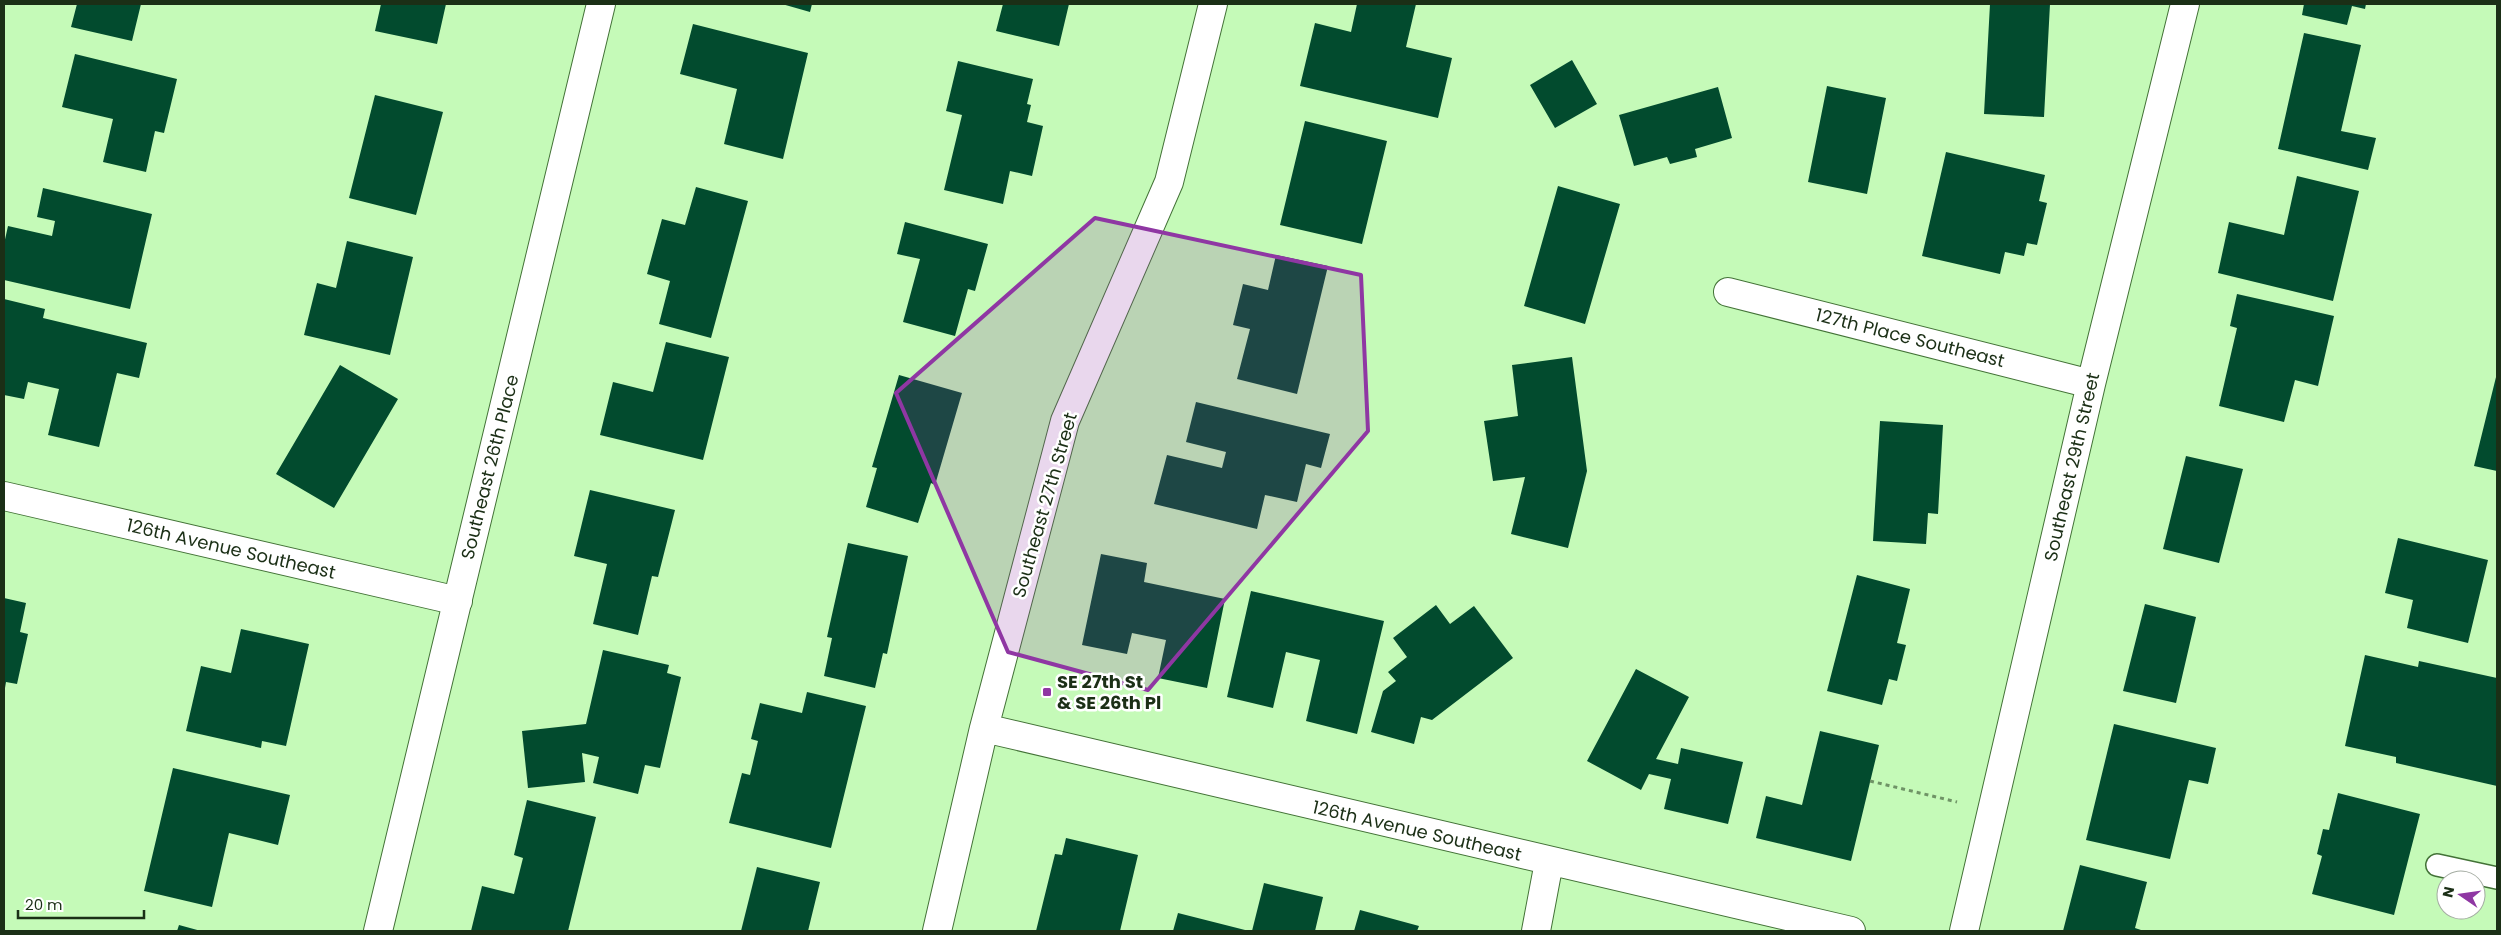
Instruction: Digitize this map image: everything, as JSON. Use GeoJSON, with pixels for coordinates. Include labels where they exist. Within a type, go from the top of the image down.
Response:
{"type":"FeatureCollection","features":[{"type":"Feature","properties":{"kind":"street","name":"Southeast 26th Place"},"geometry":{"type":"LineString","coordinates":[[378,931],[601,4]]}},
{"type":"Feature","properties":{"kind":"street","name":"Southeast 27th Street"},"geometry":{"type":"LineString","coordinates":[[938,931],[984,728],[1065,421],[1169,182],[1213,4]]}},
{"type":"Feature","properties":{"kind":"street","name":"Southeast 29th Street"},"geometry":{"type":"LineString","coordinates":[[1964,931],[2091,384],[2185,4]]}},
{"type":"Feature","properties":{"kind":"street","name":"127th Place Southeast"},"geometry":{"type":"LineString","coordinates":[[1728,292],[2091,384]]}},
{"type":"Feature","properties":{"kind":"street","name":"126th Avenue Southeast"},"geometry":{"type":"LineString","coordinates":[[4,496],[458,601]]}},
{"type":"Feature","properties":{"kind":"street","name":"126th Avenue Southeast"},"geometry":{"type":"LineString","coordinates":[[984,728],[1851,931]]}},
{"type":"Feature","properties":{"kind":"street"},"geometry":{"type":"LineString","coordinates":[[1536,931],[1550,862]]}},
{"type":"Feature","properties":{"kind":"lane"},"geometry":{"type":"LineString","coordinates":[[2437,865],[2497,878]]}},
{"type":"Feature","properties":{"kind":"path"},"geometry":{"type":"LineString","coordinates":[[1870,781],[1992,811]]}},
{"type":"Feature","properties":{"kind":"highlighted area"},"geometry":{"type":"Polygon","coordinates":[[[1095,218],[1361,275],[1368,431],[1148,690],[1008,652],[896,393],[1095,218]]]}},
{"type":"Feature","properties":{"kind":"building"},"geometry":{"type":"Polygon","coordinates":[[[77,4],[141,4],[132,41],[71,27],[77,4]]]}},
{"type":"Feature","properties":{"kind":"building"},"geometry":{"type":"Polygon","coordinates":[[[381,4],[446,4],[437,44],[375,31],[381,4]]]}},
{"type":"Feature","properties":{"kind":"building"},"geometry":{"type":"Polygon","coordinates":[[[782,4],[812,4],[810,12],[782,4]]]}},
{"type":"Feature","properties":{"kind":"building"},"geometry":{"type":"Polygon","coordinates":[[[1003,4],[1069,4],[1059,46],[996,31],[1003,4]]]}},
{"type":"Feature","properties":{"kind":"building"},"geometry":{"type":"Polygon","coordinates":[[[1357,4],[1416,4],[1406,47],[1452,58],[1438,118],[1300,86],[1315,23],[1351,32],[1357,4]]]}},
{"type":"Feature","properties":{"kind":"building"},"geometry":{"type":"Polygon","coordinates":[[[1990,4],[2050,4],[2044,117],[1984,114],[1990,4]]]}},
{"type":"Feature","properties":{"kind":"building"},"geometry":{"type":"Polygon","coordinates":[[[2304,4],[2366,4],[2365,9],[2352,6],[2347,25],[2302,15],[2304,4]]]}},
{"type":"Feature","properties":{"kind":"building"},"geometry":{"type":"Polygon","coordinates":[[[693,24],[808,53],[783,159],[724,144],[737,89],[680,74],[693,24]]]}},
{"type":"Feature","properties":{"kind":"building"},"geometry":{"type":"Polygon","coordinates":[[[2304,33],[2361,45],[2341,131],[2376,138],[2368,170],[2278,149],[2304,33]]]}},
{"type":"Feature","properties":{"kind":"building"},"geometry":{"type":"Polygon","coordinates":[[[75,54],[177,79],[164,133],[155,131],[146,172],[103,162],[113,119],[62,107],[75,54]]]}},
{"type":"Feature","properties":{"kind":"building"},"geometry":{"type":"Polygon","coordinates":[[[1572,60],[1597,104],[1555,128],[1530,85],[1572,60]]]}},
{"type":"Feature","properties":{"kind":"building"},"geometry":{"type":"Polygon","coordinates":[[[958,61],[1033,79],[1027,104],[1031,105],[1027,122],[1043,126],[1032,176],[1010,171],[1003,204],[944,190],[962,115],[946,111],[958,61]]]}},
{"type":"Feature","properties":{"kind":"building"},"geometry":{"type":"Polygon","coordinates":[[[1827,86],[1886,98],[1867,194],[1808,182],[1827,86]]]}},
{"type":"Feature","properties":{"kind":"building"},"geometry":{"type":"Polygon","coordinates":[[[1718,87],[1732,138],[1695,149],[1697,157],[1670,164],[1667,157],[1634,166],[1619,115],[1718,87]]]}},
{"type":"Feature","properties":{"kind":"building"},"geometry":{"type":"Polygon","coordinates":[[[375,95],[443,112],[416,215],[349,198],[375,95]]]}},
{"type":"Feature","properties":{"kind":"building"},"geometry":{"type":"Polygon","coordinates":[[[1305,121],[1387,141],[1362,244],[1280,225],[1305,121]]]}},
{"type":"Feature","properties":{"kind":"building"},"geometry":{"type":"Polygon","coordinates":[[[1946,152],[2045,175],[2039,201],[2047,203],[2037,245],[2027,243],[2024,256],[2005,252],[2000,274],[1922,256],[1946,152]]]}},
{"type":"Feature","properties":{"kind":"building"},"geometry":{"type":"Polygon","coordinates":[[[2297,176],[2359,191],[2333,301],[2218,273],[2229,222],[2284,235],[2297,176]]]}},
{"type":"Feature","properties":{"kind":"building"},"geometry":{"type":"Polygon","coordinates":[[[1558,186],[1620,204],[1585,324],[1524,306],[1558,186]]]}},
{"type":"Feature","properties":{"kind":"building"},"geometry":{"type":"Polygon","coordinates":[[[696,187],[748,201],[711,338],[659,324],[670,281],[647,274],[662,219],[685,225],[696,187]]]}},
{"type":"Feature","properties":{"kind":"building"},"geometry":{"type":"Polygon","coordinates":[[[43,188],[152,214],[130,309],[4,280],[4,244],[8,226],[52,236],[55,221],[37,217],[43,188]]]}},
{"type":"Feature","properties":{"kind":"building"},"geometry":{"type":"Polygon","coordinates":[[[905,222],[988,244],[975,291],[968,289],[955,336],[903,322],[920,259],[897,254],[905,222]]]}},
{"type":"Feature","properties":{"kind":"building"},"geometry":{"type":"Polygon","coordinates":[[[347,241],[413,257],[390,355],[304,335],[317,283],[336,288],[347,241]]]}},
{"type":"Feature","properties":{"kind":"building"},"geometry":{"type":"Polygon","coordinates":[[[1276,255],[1328,266],[1297,394],[1237,379],[1250,329],[1233,325],[1243,284],[1268,290],[1276,255]]]}},
{"type":"Feature","properties":{"kind":"building"},"geometry":{"type":"Polygon","coordinates":[[[2237,294],[2334,316],[2318,386],[2295,380],[2284,422],[2219,406],[2237,328],[2230,326],[2237,294]]]}},
{"type":"Feature","properties":{"kind":"building"},"geometry":{"type":"Polygon","coordinates":[[[4,299],[45,309],[43,318],[147,343],[139,378],[117,373],[99,447],[48,435],[59,389],[28,382],[24,399],[4,395],[4,299]]]}},
{"type":"Feature","properties":{"kind":"building"},"geometry":{"type":"Polygon","coordinates":[[[666,342],[729,357],[703,460],[600,435],[613,382],[653,392],[666,342]]]}},
{"type":"Feature","properties":{"kind":"building"},"geometry":{"type":"Polygon","coordinates":[[[1572,357],[1587,471],[1568,548],[1511,534],[1525,477],[1493,481],[1484,421],[1518,416],[1512,365],[1572,357]]]}},
{"type":"Feature","properties":{"kind":"building"},"geometry":{"type":"Polygon","coordinates":[[[340,365],[398,399],[334,508],[276,474],[340,365]]]}},
{"type":"Feature","properties":{"kind":"building"},"geometry":{"type":"Polygon","coordinates":[[[2497,373],[2497,471],[2474,466],[2497,373]]]}},
{"type":"Feature","properties":{"kind":"building"},"geometry":{"type":"Polygon","coordinates":[[[899,375],[962,393],[935,485],[931,483],[918,523],[866,507],[877,468],[872,467],[899,375]]]}},
{"type":"Feature","properties":{"kind":"building"},"geometry":{"type":"Polygon","coordinates":[[[1196,402],[1330,434],[1321,468],[1306,464],[1297,502],[1265,495],[1257,529],[1154,504],[1167,455],[1222,468],[1226,452],[1186,442],[1196,402]]]}},
{"type":"Feature","properties":{"kind":"building"},"geometry":{"type":"Polygon","coordinates":[[[1880,421],[1943,425],[1938,514],[1928,513],[1926,544],[1873,541],[1880,421]]]}},
{"type":"Feature","properties":{"kind":"building"},"geometry":{"type":"Polygon","coordinates":[[[2186,456],[2243,469],[2219,563],[2163,549],[2186,456]]]}},
{"type":"Feature","properties":{"kind":"building"},"geometry":{"type":"Polygon","coordinates":[[[590,490],[675,510],[658,577],[652,576],[638,635],[593,624],[607,564],[574,556],[590,490]]]}},
{"type":"Feature","properties":{"kind":"building"},"geometry":{"type":"Polygon","coordinates":[[[2398,538],[2488,560],[2468,643],[2407,628],[2413,600],[2385,593],[2398,538]]]}},
{"type":"Feature","properties":{"kind":"building"},"geometry":{"type":"Polygon","coordinates":[[[848,543],[908,556],[887,654],[883,653],[875,688],[824,676],[832,638],[827,637],[848,543]]]}},
{"type":"Feature","properties":{"kind":"building"},"geometry":{"type":"Polygon","coordinates":[[[1101,554],[1147,563],[1144,582],[1225,599],[1207,688],[1158,678],[1166,640],[1132,633],[1127,654],[1082,645],[1101,554]]]}},
{"type":"Feature","properties":{"kind":"building"},"geometry":{"type":"Polygon","coordinates":[[[1857,575],[1910,589],[1897,643],[1906,645],[1897,681],[1889,679],[1882,705],[1827,691],[1857,575]]]}},
{"type":"Feature","properties":{"kind":"building"},"geometry":{"type":"Polygon","coordinates":[[[1251,591],[1384,621],[1357,734],[1306,721],[1320,660],[1286,652],[1273,708],[1227,697],[1251,591]]]}},
{"type":"Feature","properties":{"kind":"building"},"geometry":{"type":"Polygon","coordinates":[[[4,598],[26,603],[20,632],[28,634],[17,684],[6,682],[5,688],[4,598]]]}},
{"type":"Feature","properties":{"kind":"building"},"geometry":{"type":"Polygon","coordinates":[[[2145,604],[2196,617],[2176,703],[2123,691],[2145,604]]]}},
{"type":"Feature","properties":{"kind":"building"},"geometry":{"type":"Polygon","coordinates":[[[1436,605],[1450,624],[1474,606],[1513,658],[1432,720],[1421,717],[1414,744],[1371,732],[1383,691],[1396,681],[1388,672],[1407,657],[1393,638],[1436,605]]]}},
{"type":"Feature","properties":{"kind":"building"},"geometry":{"type":"Polygon","coordinates":[[[241,629],[309,644],[286,746],[262,741],[261,748],[186,731],[201,666],[231,673],[241,629]]]}},
{"type":"Feature","properties":{"kind":"building"},"geometry":{"type":"Polygon","coordinates":[[[603,650],[669,665],[667,673],[681,677],[660,768],[645,765],[638,794],[593,783],[599,757],[582,753],[585,782],[528,788],[522,731],[586,724],[603,650]]]}},
{"type":"Feature","properties":{"kind":"building"},"geometry":{"type":"Polygon","coordinates":[[[2365,655],[2418,667],[2419,661],[2497,678],[2497,786],[2396,763],[2396,757],[2345,746],[2365,655]]]}},
{"type":"Feature","properties":{"kind":"building"},"geometry":{"type":"Polygon","coordinates":[[[1636,669],[1689,697],[1656,759],[1678,764],[1681,748],[1743,762],[1728,824],[1664,809],[1671,779],[1649,774],[1641,790],[1587,761],[1636,669]]]}},
{"type":"Feature","properties":{"kind":"building"},"geometry":{"type":"Polygon","coordinates":[[[807,692],[866,706],[831,848],[729,823],[742,773],[750,775],[758,741],[751,739],[760,703],[802,713],[807,692]]]}},
{"type":"Feature","properties":{"kind":"building"},"geometry":{"type":"Polygon","coordinates":[[[2114,724],[2216,748],[2208,784],[2189,780],[2170,859],[2086,840],[2114,724]]]}},
{"type":"Feature","properties":{"kind":"building"},"geometry":{"type":"Polygon","coordinates":[[[1820,731],[1879,745],[1851,861],[1756,838],[1766,796],[1802,805],[1820,731]]]}},
{"type":"Feature","properties":{"kind":"building"},"geometry":{"type":"Polygon","coordinates":[[[173,768],[290,795],[278,845],[229,833],[212,907],[144,891],[173,768]]]}},
{"type":"Feature","properties":{"kind":"building"},"geometry":{"type":"Polygon","coordinates":[[[2338,793],[2420,814],[2394,915],[2312,894],[2322,856],[2317,854],[2323,829],[2329,830],[2338,793]]]}},
{"type":"Feature","properties":{"kind":"building"},"geometry":{"type":"Polygon","coordinates":[[[527,800],[596,817],[568,931],[471,931],[482,886],[514,894],[523,858],[514,855],[527,800]]]}},
{"type":"Feature","properties":{"kind":"building"},"geometry":{"type":"Polygon","coordinates":[[[1066,838],[1138,855],[1120,931],[1036,931],[1055,854],[1062,855],[1066,838]]]}},
{"type":"Feature","properties":{"kind":"building"},"geometry":{"type":"Polygon","coordinates":[[[2080,865],[2147,882],[2135,928],[2144,931],[2063,931],[2080,865]]]}},
{"type":"Feature","properties":{"kind":"building"},"geometry":{"type":"Polygon","coordinates":[[[757,867],[820,882],[808,931],[741,931],[757,867]]]}},
{"type":"Feature","properties":{"kind":"building"},"geometry":{"type":"Polygon","coordinates":[[[1264,883],[1323,897],[1315,931],[1252,931],[1264,883]]]}},
{"type":"Feature","properties":{"kind":"building"},"geometry":{"type":"Polygon","coordinates":[[[1360,910],[1419,926],[1417,931],[1354,931],[1360,910]]]}},
{"type":"Feature","properties":{"kind":"building"},"geometry":{"type":"Polygon","coordinates":[[[1178,913],[1249,931],[1173,931],[1178,913]]]}},
{"type":"Feature","properties":{"kind":"building"},"geometry":{"type":"Polygon","coordinates":[[[179,925],[201,931],[177,931],[179,925]]]}},
{"type":"Feature","properties":{"kind":"place","name":"SE 27th St & SE 26th Pl"},"geometry":{"type":"Point","coordinates":[1047,692]}}]}
